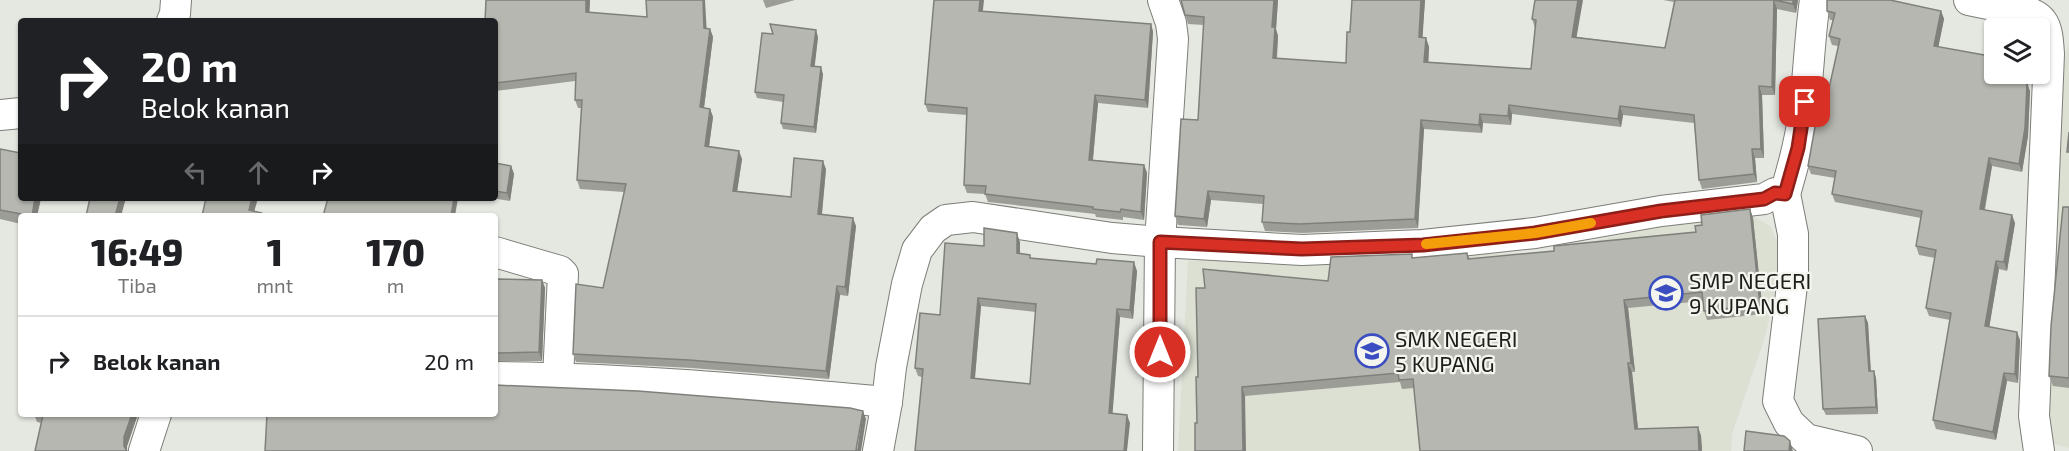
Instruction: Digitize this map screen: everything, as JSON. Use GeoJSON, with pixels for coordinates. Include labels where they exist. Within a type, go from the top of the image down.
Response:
{"type":"FeatureCollection","features":[{"type":"Feature","properties":{"kind":"street"},"geometry":{"type":"LineString","coordinates":[[173,18],[176,0]]}},
{"type":"Feature","properties":{"kind":"street"},"geometry":{"type":"LineString","coordinates":[[1158,451],[1160,242],[1173,39],[1171,23],[1163,0]]}},
{"type":"Feature","properties":{"kind":"street"},"geometry":{"type":"LineString","coordinates":[[1815,0],[1798,148],[1785,194],[1793,234],[1793,277],[1778,401],[1789,423],[1806,439],[1857,451]]}},
{"type":"Feature","properties":{"kind":"street"},"geometry":{"type":"LineString","coordinates":[[1969,0],[2034,13],[2044,24],[2048,33],[2034,416],[2039,451]]}},
{"type":"Feature","properties":{"kind":"street"},"geometry":{"type":"LineString","coordinates":[[0,115],[18,113]]}},
{"type":"Feature","properties":{"kind":"street"},"geometry":{"type":"LineString","coordinates":[[878,451],[907,284],[917,250],[933,228],[946,220],[973,217],[1112,238],[1302,249],[1423,245],[1535,233],[1661,211],[1764,199],[1775,193],[1785,194]]}},
{"type":"Feature","properties":{"kind":"street"},"geometry":{"type":"LineString","coordinates":[[498,253],[560,271],[563,274],[558,378]]}},
{"type":"Feature","properties":{"kind":"street"},"geometry":{"type":"LineString","coordinates":[[498,377],[723,387],[887,402]]}},
{"type":"Feature","properties":{"kind":"street"},"geometry":{"type":"LineString","coordinates":[[144,451],[155,417]]}},
{"type":"Feature","properties":{"kind":"shaded area"},"geometry":{"type":"Polygon","coordinates":[[[2069,40],[2069,448],[2051,443],[2042,387],[2052,132],[2069,40]]]}},
{"type":"Feature","properties":{"kind":"shaded area","name":"SMK NEGERI 5 KUPANG"},"geometry":{"type":"Polygon","coordinates":[[[1742,210],[1770,226],[1782,252],[1766,334],[1732,434],[1731,451],[1178,451],[1188,261],[1270,256],[1550,253],[1566,379],[1554,250],[1719,213],[1742,210]]]}},
{"type":"Feature","properties":{"kind":"building"},"geometry":{"type":"Polygon","coordinates":[[[486,0],[586,0],[586,12],[647,17],[646,0],[703,0],[704,28],[710,29],[700,107],[710,109],[705,146],[739,151],[733,191],[791,197],[794,158],[823,161],[818,214],[853,218],[845,287],[837,286],[826,371],[573,354],[576,284],[603,288],[626,184],[577,180],[582,100],[575,100],[576,73],[498,83],[498,18],[485,18],[486,0]]]}},
{"type":"Feature","properties":{"kind":"building"},"geometry":{"type":"Polygon","coordinates":[[[934,0],[980,0],[979,11],[1151,24],[1145,100],[1095,95],[1089,160],[1144,165],[1141,212],[1093,209],[1093,207],[985,194],[986,186],[964,185],[967,108],[925,104],[934,0]]]}},
{"type":"Feature","properties":{"kind":"building"},"geometry":{"type":"Polygon","coordinates":[[[1181,0],[1274,0],[1273,58],[1346,63],[1347,32],[1350,32],[1352,0],[1421,0],[1419,37],[1426,38],[1424,62],[1531,69],[1536,20],[1532,19],[1535,0],[1578,0],[1572,37],[1665,48],[1675,0],[1774,0],[1772,87],[1759,86],[1761,149],[1752,149],[1754,174],[1699,180],[1694,115],[1620,106],[1618,119],[1509,105],[1508,116],[1480,114],[1479,125],[1421,120],[1415,219],[1299,224],[1262,222],[1264,196],[1208,191],[1204,219],[1175,216],[1181,119],[1198,120],[1204,17],[1185,15],[1181,0]]]}},
{"type":"Feature","properties":{"kind":"building"},"geometry":{"type":"Polygon","coordinates":[[[1774,0],[1793,0],[1793,4],[1774,0]]]}},
{"type":"Feature","properties":{"kind":"building"},"geometry":{"type":"Polygon","coordinates":[[[1827,0],[1890,0],[1941,11],[1934,46],[1984,55],[1984,84],[2027,84],[2025,128],[2019,164],[1989,158],[1980,209],[2012,215],[2004,262],[1996,261],[1985,326],[2017,332],[2015,374],[2004,373],[1993,432],[1933,420],[1951,313],[1926,308],[1936,250],[1916,246],[1922,211],[1832,194],[1836,171],[1808,166],[1818,110],[1824,111],[1840,39],[1829,36],[1835,13],[1827,11],[1827,0]]]}},
{"type":"Feature","properties":{"kind":"building"},"geometry":{"type":"Polygon","coordinates":[[[770,24],[816,30],[811,66],[821,67],[814,127],[781,123],[784,95],[755,92],[762,33],[773,34],[770,24]]]}},
{"type":"Feature","properties":{"kind":"building"},"geometry":{"type":"Polygon","coordinates":[[[0,149],[18,152],[18,201],[34,201],[32,213],[0,210],[0,149]]]}},
{"type":"Feature","properties":{"kind":"building"},"geometry":{"type":"Polygon","coordinates":[[[498,164],[511,166],[507,193],[498,192],[498,164]]]}},
{"type":"Feature","properties":{"kind":"building"},"geometry":{"type":"Polygon","coordinates":[[[89,201],[119,201],[116,213],[87,213],[89,201]]]}},
{"type":"Feature","properties":{"kind":"building"},"geometry":{"type":"Polygon","coordinates":[[[205,201],[251,201],[249,210],[262,213],[203,213],[205,201]]]}},
{"type":"Feature","properties":{"kind":"building"},"geometry":{"type":"Polygon","coordinates":[[[327,201],[454,201],[452,213],[324,213],[327,201]]]}},
{"type":"Feature","properties":{"kind":"building"},"geometry":{"type":"Polygon","coordinates":[[[2063,207],[2069,207],[2069,378],[2049,376],[2051,326],[2063,207]]]}},
{"type":"Feature","properties":{"kind":"building","name":"SMK NEGERI 5 KUPANG"},"geometry":{"type":"Polygon","coordinates":[[[1750,209],[1760,305],[1704,311],[1702,292],[1624,300],[1635,429],[1698,427],[1699,451],[1420,451],[1413,379],[1399,380],[1398,373],[1242,387],[1243,451],[1195,451],[1196,377],[1198,377],[1196,288],[1205,288],[1203,269],[1328,281],[1331,257],[1412,254],[1412,258],[1467,253],[1468,259],[1554,251],[1554,246],[1696,232],[1695,226],[1702,225],[1701,215],[1750,209]]]}},
{"type":"Feature","properties":{"kind":"building"},"geometry":{"type":"Polygon","coordinates":[[[984,228],[1017,233],[1017,253],[1030,255],[1030,258],[1096,264],[1097,259],[1134,262],[1130,310],[1117,309],[1109,413],[1127,415],[1124,451],[915,451],[923,369],[915,368],[920,313],[940,315],[945,243],[984,246],[984,228]],[[978,298],[971,378],[1030,384],[1036,304],[978,298]]]}},
{"type":"Feature","properties":{"kind":"building"},"geometry":{"type":"Polygon","coordinates":[[[498,279],[542,280],[539,352],[498,353],[498,279]]]}},
{"type":"Feature","properties":{"kind":"building"},"geometry":{"type":"Polygon","coordinates":[[[1865,316],[1869,371],[1874,371],[1876,407],[1823,409],[1818,319],[1865,316]]]}},
{"type":"Feature","properties":{"kind":"building"},"geometry":{"type":"Polygon","coordinates":[[[498,385],[638,391],[850,408],[863,411],[856,450],[860,451],[265,451],[267,417],[498,417],[498,385]]]}},
{"type":"Feature","properties":{"kind":"building"},"geometry":{"type":"Polygon","coordinates":[[[43,417],[131,417],[124,437],[124,446],[127,451],[35,451],[43,417]]]}},
{"type":"Feature","properties":{"kind":"building"},"geometry":{"type":"Polygon","coordinates":[[[1746,431],[1784,436],[1790,441],[1789,451],[1744,451],[1746,431]]]}},
{"type":"Feature","properties":{"kind":"slow traffic"},"geometry":{"type":"LineString","coordinates":[[1426,244],[1535,233],[1591,223]]}},
{"type":"Feature","properties":{"kind":"place","name":"SMP NEGERI 9 KUPANG"},"geometry":{"type":"Point","coordinates":[1666,293]}},
{"type":"Feature","properties":{"kind":"place","name":"SMK NEGERI 5 KUPANG"},"geometry":{"type":"Point","coordinates":[1372,351]}},
{"type":"Feature","properties":{"kind":"route"},"geometry":{"type":"LineString","coordinates":[[1160,352],[1160,242],[1302,249],[1423,245],[1535,233],[1661,211],[1764,199],[1775,193],[1785,194],[1798,148],[1805,102]]}}]}
